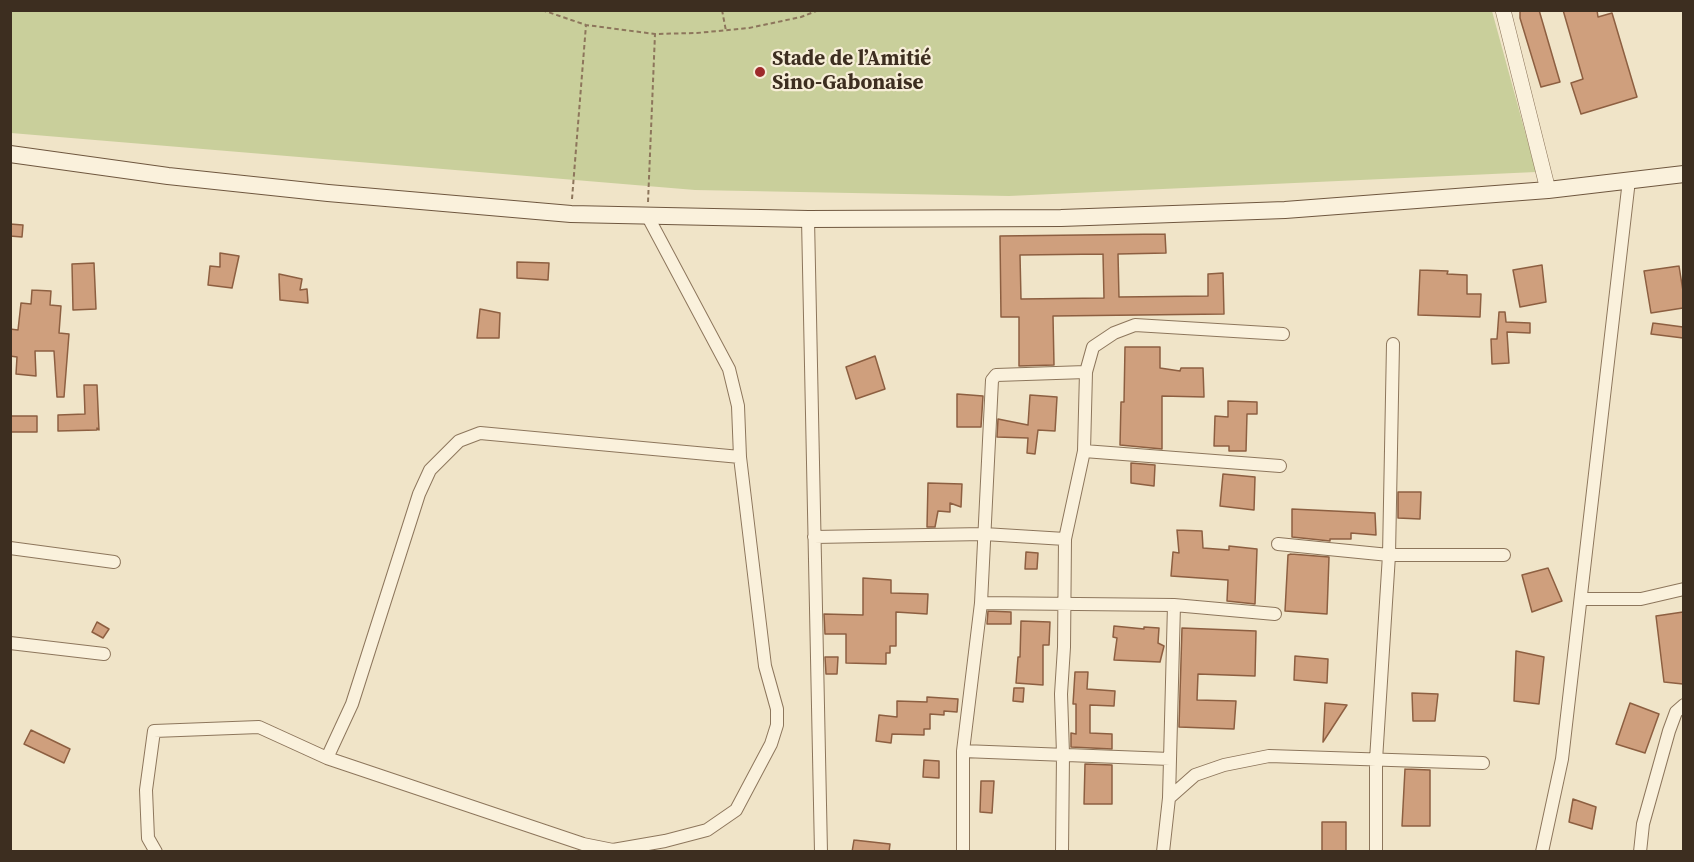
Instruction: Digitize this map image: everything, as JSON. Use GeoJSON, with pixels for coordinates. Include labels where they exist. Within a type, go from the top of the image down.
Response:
{"type":"FeatureCollection","features":[{"type":"Feature","properties":{"kind":"main road"},"geometry":{"type":"LineString","coordinates":[[10,154],[168,176],[317,192],[571,214],[808,219],[1061,218],[1285,210],[1548,190],[1683,174]]}},
{"type":"Feature","properties":{"kind":"street"},"geometry":{"type":"LineString","coordinates":[[1503,10],[1548,190]]}},
{"type":"Feature","properties":{"kind":"street"},"geometry":{"type":"LineString","coordinates":[[1542,852],[1562,759],[1629,180]]}},
{"type":"Feature","properties":{"kind":"street"},"geometry":{"type":"LineString","coordinates":[[156,852],[148,838],[146,790],[154,731],[259,727],[327,758],[584,844],[613,850],[665,841],[707,830],[736,810],[771,744],[777,725],[777,709],[765,666],[740,457],[738,406],[729,369],[648,216]]}},
{"type":"Feature","properties":{"kind":"street"},"geometry":{"type":"LineString","coordinates":[[808,219],[821,852]]}},
{"type":"Feature","properties":{"kind":"street"},"geometry":{"type":"LineString","coordinates":[[1062,852],[1061,694],[1065,539],[1084,451],[1086,372],[1093,346],[1114,333],[1135,325],[1283,334]]}},
{"type":"Feature","properties":{"kind":"street"},"geometry":{"type":"LineString","coordinates":[[1376,852],[1376,760],[1389,555],[1393,344]]}},
{"type":"Feature","properties":{"kind":"street"},"geometry":{"type":"LineString","coordinates":[[963,852],[963,751],[981,603],[992,380],[996,375],[1086,372]]}},
{"type":"Feature","properties":{"kind":"street"},"geometry":{"type":"LineString","coordinates":[[327,758],[352,704],[419,494],[430,470],[459,441],[480,433],[740,457]]}},
{"type":"Feature","properties":{"kind":"street"},"geometry":{"type":"LineString","coordinates":[[1084,451],[1280,466]]}},
{"type":"Feature","properties":{"kind":"street"},"geometry":{"type":"LineString","coordinates":[[814,537],[984,534],[1065,539]]}},
{"type":"Feature","properties":{"kind":"street"},"geometry":{"type":"LineString","coordinates":[[1278,544],[1389,555],[1504,555]]}},
{"type":"Feature","properties":{"kind":"street"},"geometry":{"type":"LineString","coordinates":[[10,548],[114,562]]}},
{"type":"Feature","properties":{"kind":"street"},"geometry":{"type":"LineString","coordinates":[[1581,599],[1641,599],[1683,588]]}},
{"type":"Feature","properties":{"kind":"street"},"geometry":{"type":"LineString","coordinates":[[981,603],[1174,605],[1275,614]]}},
{"type":"Feature","properties":{"kind":"street"},"geometry":{"type":"LineString","coordinates":[[1163,852],[1169,798],[1174,605]]}},
{"type":"Feature","properties":{"kind":"street"},"geometry":{"type":"LineString","coordinates":[[10,643],[104,654]]}},
{"type":"Feature","properties":{"kind":"street"},"geometry":{"type":"LineString","coordinates":[[1640,852],[1643,824],[1669,731],[1676,712],[1683,705]]}},
{"type":"Feature","properties":{"kind":"street"},"geometry":{"type":"LineString","coordinates":[[963,751],[1170,759]]}},
{"type":"Feature","properties":{"kind":"street"},"geometry":{"type":"LineString","coordinates":[[1169,798],[1195,775],[1224,765],[1269,756],[1483,763]]}},
{"type":"Feature","properties":{"kind":"path"},"geometry":{"type":"LineString","coordinates":[[542,10],[586,25],[655,33],[697,33],[749,28],[801,17],[819,10]]}},
{"type":"Feature","properties":{"kind":"path"},"geometry":{"type":"LineString","coordinates":[[722,10],[726,31]]}},
{"type":"Feature","properties":{"kind":"path"},"geometry":{"type":"LineString","coordinates":[[571,214],[586,25]]}},
{"type":"Feature","properties":{"kind":"path"},"geometry":{"type":"LineString","coordinates":[[648,216],[655,33]]}},
{"type":"Feature","properties":{"kind":"green space","name":"Stade de l’Amitié Sino-Gabonaise"},"geometry":{"type":"Polygon","coordinates":[[[10,11],[1492,11],[1536,172],[1009,196],[695,190],[11,133],[10,11]]]}},
{"type":"Feature","properties":{"kind":"building"},"geometry":{"type":"Polygon","coordinates":[[[1520,10],[1539,10],[1560,82],[1541,87],[1520,18],[1520,10]]]}},
{"type":"Feature","properties":{"kind":"building"},"geometry":{"type":"Polygon","coordinates":[[[1563,10],[1597,10],[1598,17],[1612,13],[1637,97],[1581,114],[1571,83],[1583,79],[1563,10]]]}},
{"type":"Feature","properties":{"kind":"building"},"geometry":{"type":"Polygon","coordinates":[[[10,224],[23,225],[22,237],[10,236],[10,224]]]}},
{"type":"Feature","properties":{"kind":"building"},"geometry":{"type":"Polygon","coordinates":[[[1165,234],[1166,253],[1118,254],[1119,297],[1208,296],[1208,274],[1223,273],[1224,314],[1053,316],[1054,365],[1019,366],[1019,317],[1001,317],[1000,236],[1165,234]],[[1103,254],[1020,255],[1021,299],[1104,298],[1103,254]]]}},
{"type":"Feature","properties":{"kind":"building"},"geometry":{"type":"Polygon","coordinates":[[[220,253],[239,256],[232,288],[208,285],[210,266],[220,267],[220,253]]]}},
{"type":"Feature","properties":{"kind":"building"},"geometry":{"type":"Polygon","coordinates":[[[517,262],[549,263],[548,280],[517,278],[517,262]]]}},
{"type":"Feature","properties":{"kind":"building"},"geometry":{"type":"Polygon","coordinates":[[[94,263],[96,309],[73,310],[72,264],[94,263]]]}},
{"type":"Feature","properties":{"kind":"building"},"geometry":{"type":"Polygon","coordinates":[[[1542,265],[1546,302],[1520,307],[1513,270],[1542,265]]]}},
{"type":"Feature","properties":{"kind":"building"},"geometry":{"type":"Polygon","coordinates":[[[1679,266],[1683,308],[1651,313],[1644,271],[1679,266]]]}},
{"type":"Feature","properties":{"kind":"building"},"geometry":{"type":"Polygon","coordinates":[[[1420,270],[1448,271],[1447,274],[1467,275],[1467,294],[1481,294],[1480,317],[1418,315],[1420,270]]]}},
{"type":"Feature","properties":{"kind":"building"},"geometry":{"type":"Polygon","coordinates":[[[279,274],[302,279],[300,290],[307,289],[308,303],[280,300],[279,274]]]}},
{"type":"Feature","properties":{"kind":"building"},"geometry":{"type":"Polygon","coordinates":[[[32,290],[51,291],[50,305],[61,306],[59,333],[69,334],[64,397],[57,397],[54,351],[35,351],[36,376],[16,374],[17,357],[10,356],[10,329],[18,330],[21,303],[31,304],[32,290]]]}},
{"type":"Feature","properties":{"kind":"building"},"geometry":{"type":"Polygon","coordinates":[[[480,309],[500,313],[499,338],[477,338],[480,309]]]}},
{"type":"Feature","properties":{"kind":"building"},"geometry":{"type":"Polygon","coordinates":[[[1499,312],[1505,312],[1506,322],[1530,323],[1530,333],[1507,332],[1509,363],[1492,364],[1491,339],[1497,339],[1499,312]]]}},
{"type":"Feature","properties":{"kind":"building"},"geometry":{"type":"Polygon","coordinates":[[[1653,323],[1683,327],[1683,338],[1651,334],[1653,323]]]}},
{"type":"Feature","properties":{"kind":"building"},"geometry":{"type":"Polygon","coordinates":[[[1125,347],[1160,347],[1160,368],[1180,371],[1181,368],[1203,368],[1204,397],[1162,396],[1162,449],[1120,445],[1121,402],[1124,402],[1125,347]]]}},
{"type":"Feature","properties":{"kind":"building"},"geometry":{"type":"Polygon","coordinates":[[[875,356],[885,389],[856,399],[846,367],[875,356]]]}},
{"type":"Feature","properties":{"kind":"building"},"geometry":{"type":"Polygon","coordinates":[[[84,385],[97,385],[99,430],[97,428],[97,430],[58,431],[58,415],[85,414],[84,385]]]}},
{"type":"Feature","properties":{"kind":"building"},"geometry":{"type":"Polygon","coordinates":[[[957,394],[983,396],[981,427],[957,427],[957,394]]]}},
{"type":"Feature","properties":{"kind":"building"},"geometry":{"type":"Polygon","coordinates":[[[1030,395],[1057,397],[1055,431],[1038,430],[1035,454],[1027,453],[1028,438],[997,437],[998,419],[1028,425],[1030,395]]]}},
{"type":"Feature","properties":{"kind":"building"},"geometry":{"type":"Polygon","coordinates":[[[1228,401],[1257,402],[1257,414],[1247,414],[1246,451],[1229,451],[1229,446],[1214,446],[1215,416],[1228,417],[1228,401]]]}},
{"type":"Feature","properties":{"kind":"building"},"geometry":{"type":"Polygon","coordinates":[[[10,416],[37,416],[37,432],[10,432],[10,416]]]}},
{"type":"Feature","properties":{"kind":"building"},"geometry":{"type":"Polygon","coordinates":[[[1131,463],[1155,465],[1154,486],[1131,483],[1131,463]]]}},
{"type":"Feature","properties":{"kind":"building"},"geometry":{"type":"Polygon","coordinates":[[[1223,474],[1255,477],[1254,510],[1220,506],[1223,474]]]}},
{"type":"Feature","properties":{"kind":"building"},"geometry":{"type":"Polygon","coordinates":[[[928,483],[962,484],[961,507],[950,503],[950,512],[938,511],[935,527],[927,527],[928,483]]]}},
{"type":"Feature","properties":{"kind":"building"},"geometry":{"type":"Polygon","coordinates":[[[1398,492],[1421,492],[1420,519],[1398,518],[1398,492]]]}},
{"type":"Feature","properties":{"kind":"building"},"geometry":{"type":"Polygon","coordinates":[[[1292,509],[1375,513],[1376,535],[1351,533],[1351,539],[1330,539],[1330,541],[1292,537],[1292,509]]]}},
{"type":"Feature","properties":{"kind":"building"},"geometry":{"type":"Polygon","coordinates":[[[1177,530],[1202,531],[1203,548],[1229,550],[1229,546],[1257,549],[1255,604],[1227,601],[1228,580],[1171,576],[1173,552],[1179,553],[1177,530]]]}},
{"type":"Feature","properties":{"kind":"building"},"geometry":{"type":"Polygon","coordinates":[[[1026,552],[1038,553],[1037,569],[1025,569],[1026,552]]]}},
{"type":"Feature","properties":{"kind":"building"},"geometry":{"type":"Polygon","coordinates":[[[1288,555],[1329,557],[1327,614],[1285,611],[1288,555]]]}},
{"type":"Feature","properties":{"kind":"building"},"geometry":{"type":"Polygon","coordinates":[[[1548,568],[1562,601],[1532,612],[1522,575],[1548,568]]]}},
{"type":"Feature","properties":{"kind":"building"},"geometry":{"type":"Polygon","coordinates":[[[863,578],[891,580],[891,593],[928,594],[927,614],[896,612],[896,646],[890,646],[890,653],[886,653],[886,664],[846,663],[846,634],[825,634],[824,614],[863,615],[863,578]]]}},
{"type":"Feature","properties":{"kind":"building"},"geometry":{"type":"Polygon","coordinates":[[[988,611],[1011,612],[1011,624],[987,624],[988,611]]]}},
{"type":"Feature","properties":{"kind":"building"},"geometry":{"type":"Polygon","coordinates":[[[1683,612],[1683,684],[1664,682],[1656,616],[1683,612]]]}},
{"type":"Feature","properties":{"kind":"building"},"geometry":{"type":"Polygon","coordinates":[[[1021,621],[1050,622],[1049,645],[1043,645],[1043,685],[1016,683],[1018,657],[1020,657],[1021,621]]]}},
{"type":"Feature","properties":{"kind":"building"},"geometry":{"type":"Polygon","coordinates":[[[97,622],[109,629],[103,638],[92,632],[97,622]]]}},
{"type":"Feature","properties":{"kind":"building"},"geometry":{"type":"Polygon","coordinates":[[[1114,626],[1159,628],[1158,643],[1164,646],[1160,662],[1114,660],[1117,638],[1113,637],[1114,626]]]}},
{"type":"Feature","properties":{"kind":"building"},"geometry":{"type":"Polygon","coordinates":[[[1182,628],[1256,631],[1255,676],[1198,674],[1197,700],[1236,701],[1234,729],[1179,727],[1182,628]]]}},
{"type":"Feature","properties":{"kind":"building"},"geometry":{"type":"Polygon","coordinates":[[[1516,651],[1544,657],[1539,704],[1514,701],[1516,651]]]}},
{"type":"Feature","properties":{"kind":"building"},"geometry":{"type":"Polygon","coordinates":[[[1295,656],[1328,659],[1327,683],[1294,680],[1295,656]]]}},
{"type":"Feature","properties":{"kind":"building"},"geometry":{"type":"Polygon","coordinates":[[[825,657],[838,657],[837,674],[826,674],[825,657]]]}},
{"type":"Feature","properties":{"kind":"building"},"geometry":{"type":"Polygon","coordinates":[[[1075,672],[1088,672],[1087,689],[1115,691],[1114,706],[1090,705],[1090,733],[1112,734],[1112,749],[1071,747],[1071,733],[1076,734],[1076,704],[1073,704],[1075,672]]]}},
{"type":"Feature","properties":{"kind":"building"},"geometry":{"type":"Polygon","coordinates":[[[1014,688],[1024,688],[1023,702],[1013,701],[1014,688]]]}},
{"type":"Feature","properties":{"kind":"building"},"geometry":{"type":"Polygon","coordinates":[[[1412,693],[1438,694],[1435,721],[1413,721],[1412,693]]]}},
{"type":"Feature","properties":{"kind":"building"},"geometry":{"type":"Polygon","coordinates":[[[927,697],[958,699],[957,712],[944,711],[944,715],[930,714],[930,729],[924,729],[924,735],[892,734],[891,743],[876,741],[879,715],[897,717],[897,701],[927,702],[927,697]]]}},
{"type":"Feature","properties":{"kind":"building"},"geometry":{"type":"Polygon","coordinates":[[[1325,703],[1347,705],[1323,742],[1325,703]]]}},
{"type":"Feature","properties":{"kind":"building"},"geometry":{"type":"Polygon","coordinates":[[[1630,703],[1659,714],[1645,753],[1616,744],[1630,703]]]}},
{"type":"Feature","properties":{"kind":"building"},"geometry":{"type":"Polygon","coordinates":[[[31,730],[70,749],[64,763],[24,744],[31,730]]]}},
{"type":"Feature","properties":{"kind":"building"},"geometry":{"type":"Polygon","coordinates":[[[924,760],[939,761],[939,778],[923,777],[924,760]]]}},
{"type":"Feature","properties":{"kind":"building"},"geometry":{"type":"Polygon","coordinates":[[[1085,764],[1112,765],[1112,804],[1084,804],[1085,764]]]}},
{"type":"Feature","properties":{"kind":"building"},"geometry":{"type":"Polygon","coordinates":[[[1405,769],[1430,770],[1430,826],[1402,826],[1405,769]]]}},
{"type":"Feature","properties":{"kind":"building"},"geometry":{"type":"Polygon","coordinates":[[[981,781],[994,781],[992,813],[980,812],[981,781]]]}},
{"type":"Feature","properties":{"kind":"building"},"geometry":{"type":"Polygon","coordinates":[[[1573,799],[1596,807],[1592,829],[1569,822],[1573,799]]]}},
{"type":"Feature","properties":{"kind":"building"},"geometry":{"type":"Polygon","coordinates":[[[1322,822],[1346,822],[1346,852],[1322,852],[1322,822]]]}},
{"type":"Feature","properties":{"kind":"building"},"geometry":{"type":"Polygon","coordinates":[[[854,840],[890,844],[889,852],[852,852],[854,840]]]}},
{"type":"Feature","properties":{"kind":"place","name":"Stade de l’Amitié Sino-Gabonaise"},"geometry":{"type":"Point","coordinates":[760,72]}}]}
